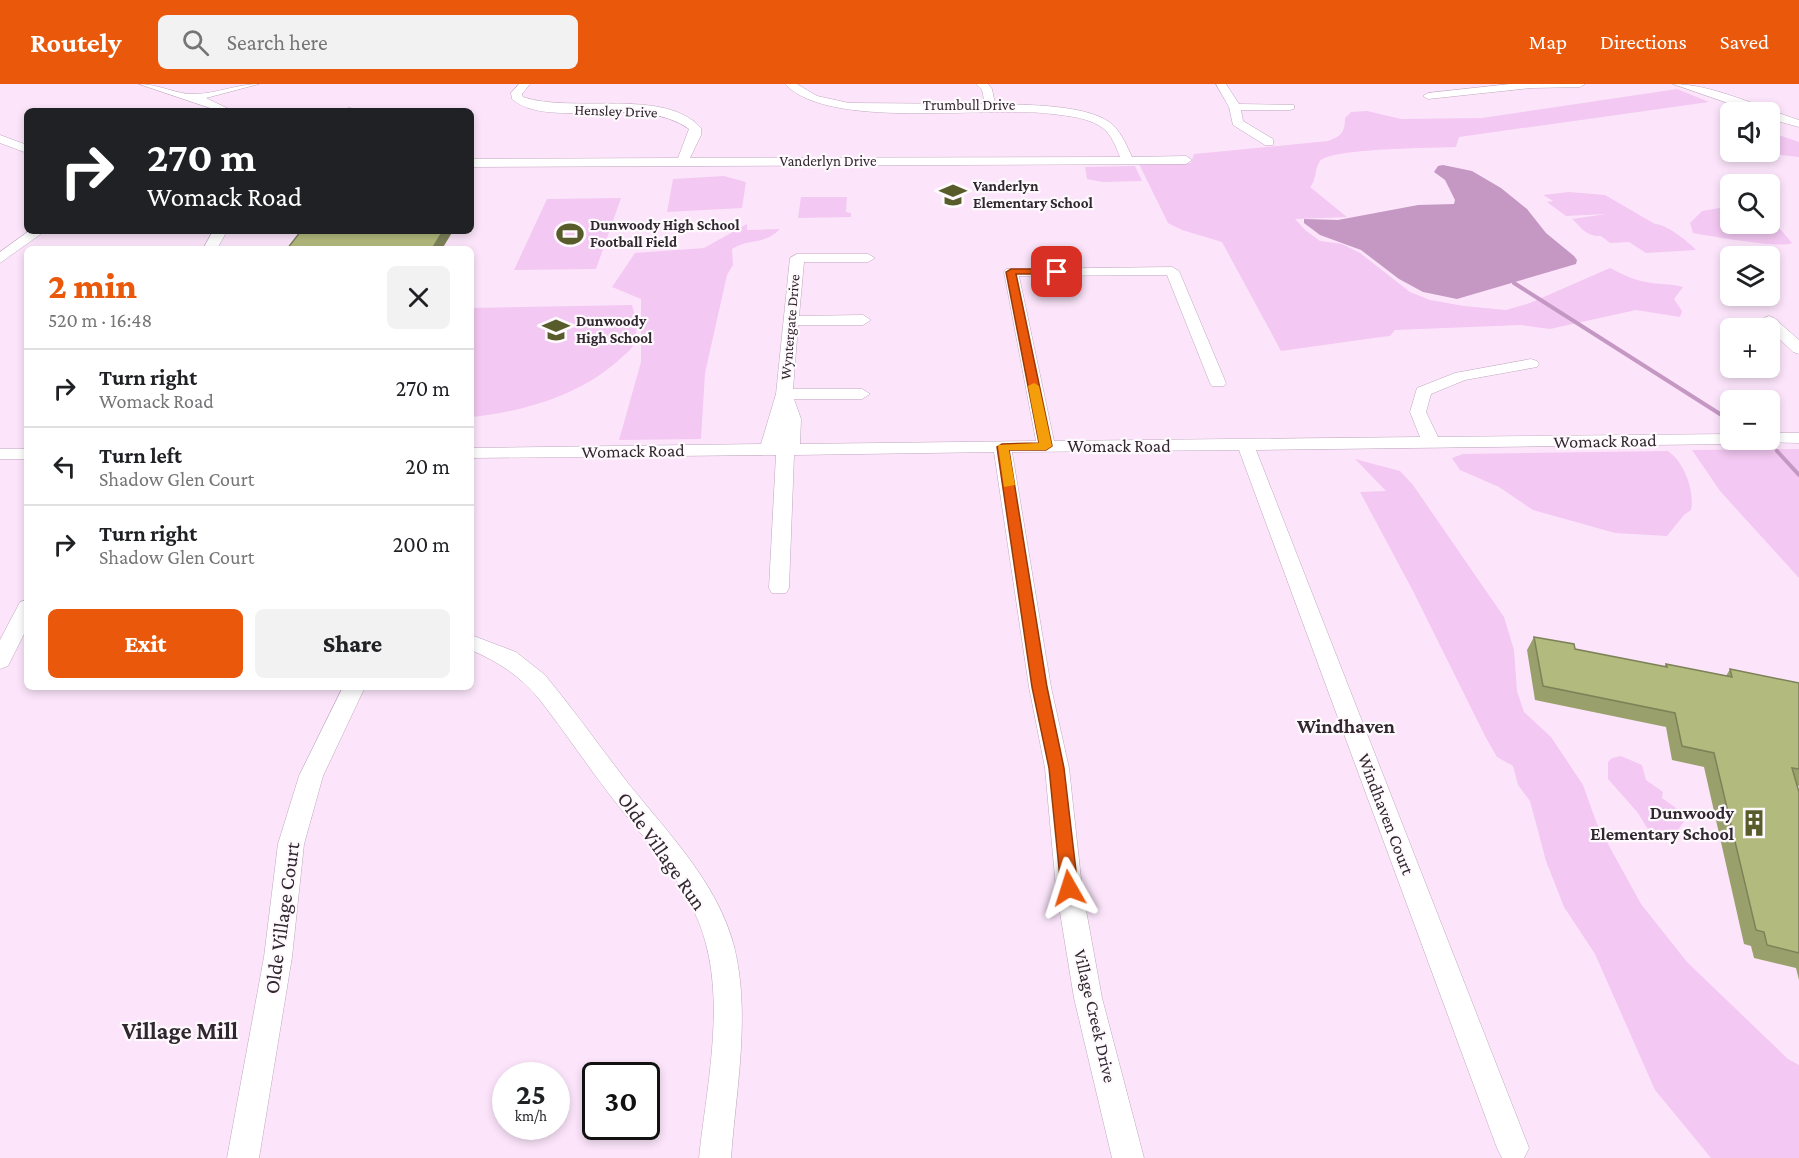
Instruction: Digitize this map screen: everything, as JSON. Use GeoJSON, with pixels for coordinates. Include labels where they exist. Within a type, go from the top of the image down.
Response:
{"type":"FeatureCollection","features":[{"type":"Feature","properties":{"kind":"street"},"geometry":{"type":"LineString","coordinates":[[144,84],[221,108]]}},
{"type":"Feature","properties":{"kind":"street"},"geometry":{"type":"LineString","coordinates":[[192,98],[254,84]]}},
{"type":"Feature","properties":{"kind":"street","name":"Hensley Drive"},"geometry":{"type":"LineString","coordinates":[[525,84],[516,93],[518,99],[538,107],[650,110],[688,121],[695,128],[694,135],[682,162]]}},
{"type":"Feature","properties":{"kind":"street","name":"Trumbull Drive"},"geometry":{"type":"LineString","coordinates":[[790,84],[813,97],[831,102],[874,105],[1047,106],[1080,111],[1095,117],[1113,131],[1128,160]]}},
{"type":"Feature","properties":{"kind":"street"},"geometry":{"type":"LineString","coordinates":[[981,84],[987,89],[990,104]]}},
{"type":"Feature","properties":{"kind":"street"},"geometry":{"type":"LineString","coordinates":[[1221,84],[1235,107],[1237,123],[1269,142]]}},
{"type":"Feature","properties":{"kind":"street"},"geometry":{"type":"LineString","coordinates":[[1428,96],[1531,85],[1580,84]]}},
{"type":"Feature","properties":{"kind":"street"},"geometry":{"type":"LineString","coordinates":[[1678,84],[1733,102]]}},
{"type":"Feature","properties":{"kind":"street"},"geometry":{"type":"LineString","coordinates":[[1235,107],[1290,107]]}},
{"type":"Feature","properties":{"kind":"street"},"geometry":{"type":"LineString","coordinates":[[1780,118],[1799,124]]}},
{"type":"Feature","properties":{"kind":"street"},"geometry":{"type":"LineString","coordinates":[[2,142],[24,148]]}},
{"type":"Feature","properties":{"kind":"street","name":"Vanderlyn Drive"},"geometry":{"type":"LineString","coordinates":[[474,163],[1186,160]]}},
{"type":"Feature","properties":{"kind":"street"},"geometry":{"type":"LineString","coordinates":[[0,259],[34,234]]}},
{"type":"Feature","properties":{"kind":"street","name":"Wyntergate Drive"},"geometry":{"type":"LineString","coordinates":[[779,588],[782,443],[792,419],[784,394],[797,258],[868,258]]}},
{"type":"Feature","properties":{"kind":"street"},"geometry":{"type":"LineString","coordinates":[[1046,446],[1011,272],[1172,272],[1218,383]]}},
{"type":"Feature","properties":{"kind":"street"},"geometry":{"type":"LineString","coordinates":[[791,321],[863,320]]}},
{"type":"Feature","properties":{"kind":"street"},"geometry":{"type":"LineString","coordinates":[[1780,331],[1799,349]]}},
{"type":"Feature","properties":{"kind":"street"},"geometry":{"type":"LineString","coordinates":[[1432,444],[1418,412],[1423,392],[1435,384],[1455,378],[1531,364]]}},
{"type":"Feature","properties":{"kind":"street"},"geometry":{"type":"LineString","coordinates":[[784,394],[861,394]]}},
{"type":"Feature","properties":{"kind":"street"},"geometry":{"type":"LineString","coordinates":[[1780,438],[1799,438]]}},
{"type":"Feature","properties":{"kind":"street","name":"Womack Road"},"geometry":{"type":"LineString","coordinates":[[474,453],[782,443],[1002,447],[1720,439]]}},
{"type":"Feature","properties":{"kind":"street","name":"Windhaven Court"},"geometry":{"type":"LineString","coordinates":[[1246,446],[1513,1148]]}},
{"type":"Feature","properties":{"kind":"street","name":"Village Creek Drive"},"geometry":{"type":"LineString","coordinates":[[1002,447],[1040,687],[1057,768],[1069,888],[1088,998],[1128,1158]]}},
{"type":"Feature","properties":{"kind":"street"},"geometry":{"type":"LineString","coordinates":[[0,454],[24,454]]}},
{"type":"Feature","properties":{"kind":"street"},"geometry":{"type":"LineString","coordinates":[[0,661],[24,614]]}},
{"type":"Feature","properties":{"kind":"street","name":"Olde Village Run"},"geometry":{"type":"LineString","coordinates":[[474,643],[508,657],[537,681],[678,867],[704,905],[720,945],[725,994],[724,1045],[715,1158]]}},
{"type":"Feature","properties":{"kind":"street","name":"Olde Village Court"},"geometry":{"type":"LineString","coordinates":[[243,1158],[278,957],[282,904],[291,844],[311,776],[353,690]]}},
{"type":"Feature","properties":{"kind":"shaded area"},"geometry":{"type":"Polygon","coordinates":[[[1677,89],[1709,102],[1459,137],[1456,147],[1362,151],[1328,157],[1320,161],[1310,187],[1347,217],[1295,219],[1320,241],[1342,244],[1360,253],[1410,292],[1430,300],[1506,310],[1530,303],[1610,268],[1641,281],[1683,287],[1674,299],[1682,311],[1680,317],[1636,310],[1550,329],[1521,325],[1395,330],[1390,336],[1281,351],[1222,242],[1182,230],[1168,223],[1139,164],[1191,163],[1194,154],[1328,141],[1341,133],[1345,118],[1351,112],[1367,111],[1401,119],[1482,118],[1677,89]]]}},
{"type":"Feature","properties":{"kind":"shaded area"},"geometry":{"type":"Polygon","coordinates":[[[1780,135],[1799,142],[1799,157],[1780,155],[1780,135]]]}},
{"type":"Feature","properties":{"kind":"shaded area"},"geometry":{"type":"Polygon","coordinates":[[[1135,166],[1142,181],[1103,182],[1087,179],[1085,167],[1135,166]]]}},
{"type":"Feature","properties":{"kind":"shaded area"},"geometry":{"type":"Polygon","coordinates":[[[1438,166],[1472,171],[1501,188],[1527,209],[1546,233],[1574,256],[1577,260],[1576,264],[1457,299],[1423,292],[1399,279],[1361,250],[1320,235],[1304,223],[1304,219],[1338,220],[1418,205],[1454,204],[1455,200],[1445,180],[1434,172],[1438,166]]]}},
{"type":"Feature","properties":{"kind":"shaded area"},"geometry":{"type":"Polygon","coordinates":[[[724,176],[746,182],[742,208],[667,212],[673,179],[724,176]]]}},
{"type":"Feature","properties":{"kind":"shaded area"},"geometry":{"type":"Polygon","coordinates":[[[1569,192],[1605,195],[1655,224],[1671,230],[1696,250],[1646,253],[1629,242],[1610,243],[1601,236],[1591,235],[1572,219],[1606,214],[1566,216],[1547,202],[1553,201],[1543,195],[1569,192]]]}},
{"type":"Feature","properties":{"kind":"shaded area"},"geometry":{"type":"Polygon","coordinates":[[[801,197],[847,197],[846,212],[851,213],[851,217],[798,218],[801,197]]]}},
{"type":"Feature","properties":{"kind":"shaded area","name":"Dunwoody High School Football Field"},"geometry":{"type":"Polygon","coordinates":[[[621,198],[596,269],[514,270],[547,199],[621,198]]]}},
{"type":"Feature","properties":{"kind":"shaded area"},"geometry":{"type":"Polygon","coordinates":[[[1720,208],[1720,234],[1780,234],[1780,229],[1792,243],[1761,243],[1693,233],[1690,223],[1702,211],[1720,208]]]}},
{"type":"Feature","properties":{"kind":"shaded area"},"geometry":{"type":"Polygon","coordinates":[[[747,224],[747,230],[780,229],[768,238],[745,243],[732,249],[733,265],[727,275],[705,373],[701,439],[619,440],[641,362],[641,299],[612,287],[635,253],[704,248],[747,224]]]}},
{"type":"Feature","properties":{"kind":"shaded area"},"geometry":{"type":"Polygon","coordinates":[[[632,305],[636,320],[635,341],[627,353],[605,372],[569,392],[531,406],[474,417],[474,308],[632,305]]]}},
{"type":"Feature","properties":{"kind":"shaded area"},"geometry":{"type":"Polygon","coordinates":[[[1799,449],[1799,578],[1720,491],[1692,450],[1799,449]]]}},
{"type":"Feature","properties":{"kind":"shaded area"},"geometry":{"type":"Polygon","coordinates":[[[1668,451],[1683,469],[1690,486],[1692,502],[1691,510],[1667,536],[1615,533],[1533,510],[1499,487],[1460,470],[1452,458],[1463,454],[1668,451]]]}},
{"type":"Feature","properties":{"kind":"shaded area"},"geometry":{"type":"Polygon","coordinates":[[[1355,459],[1400,471],[1413,485],[1504,617],[1514,650],[1517,691],[1524,712],[1551,737],[1583,785],[1597,824],[1641,904],[1687,962],[1788,1059],[1799,1065],[1799,1158],[1711,1158],[1655,1090],[1595,954],[1564,907],[1546,861],[1530,801],[1518,785],[1513,766],[1497,757],[1485,736],[1413,591],[1360,492],[1386,491],[1355,459]]]}},
{"type":"Feature","properties":{"kind":"shaded area"},"geometry":{"type":"Polygon","coordinates":[[[1621,756],[1642,765],[1646,780],[1663,792],[1662,798],[1683,813],[1684,821],[1677,832],[1665,836],[1647,828],[1638,813],[1608,779],[1608,762],[1612,758],[1621,756]]]}},
{"type":"Feature","properties":{"kind":"building"},"geometry":{"type":"Polygon","coordinates":[[[299,234],[441,234],[434,246],[289,246],[299,234]]]}},
{"type":"Feature","properties":{"kind":"building","name":"Dunwoody Elementary School"},"geometry":{"type":"Polygon","coordinates":[[[1534,637],[1574,644],[1575,649],[1667,667],[1666,664],[1732,677],[1730,669],[1799,683],[1799,769],[1792,768],[1799,792],[1799,953],[1767,945],[1764,932],[1756,930],[1714,753],[1682,746],[1675,713],[1543,686],[1534,637]]]}},
{"type":"Feature","properties":{"kind":"waterway"},"geometry":{"type":"LineString","coordinates":[[1514,283],[1720,414]]}},
{"type":"Feature","properties":{"kind":"waterway"},"geometry":{"type":"LineString","coordinates":[[1777,451],[1799,475]]}},
{"type":"Feature","properties":{"kind":"slow traffic"},"geometry":{"type":"LineString","coordinates":[[1009,485],[1002,447],[1046,446],[1034,386]]}},
{"type":"Feature","properties":{"kind":"place","name":"Vanderlyn Elementary School"},"geometry":{"type":"Point","coordinates":[953,195]}},
{"type":"Feature","properties":{"kind":"place","name":"Dunwoody High School Football Field"},"geometry":{"type":"Point","coordinates":[570,234]}},
{"type":"Feature","properties":{"kind":"place","name":"Dunwoody High School"},"geometry":{"type":"Point","coordinates":[556,330]}},
{"type":"Feature","properties":{"kind":"place","name":"Dunwoody Elementary School"},"geometry":{"type":"Point","coordinates":[1754,823]}},
{"type":"Feature","properties":{"kind":"district","name":"Windhaven"},"geometry":{"type":"Point","coordinates":[1346,726]}},
{"type":"Feature","properties":{"kind":"district","name":"Village Mill"},"geometry":{"type":"Point","coordinates":[180,1031]}},
{"type":"Feature","properties":{"kind":"route"},"geometry":{"type":"LineString","coordinates":[[1057,272],[1011,272],[1046,446],[1002,447],[1040,687],[1057,768],[1069,888]]}}]}
